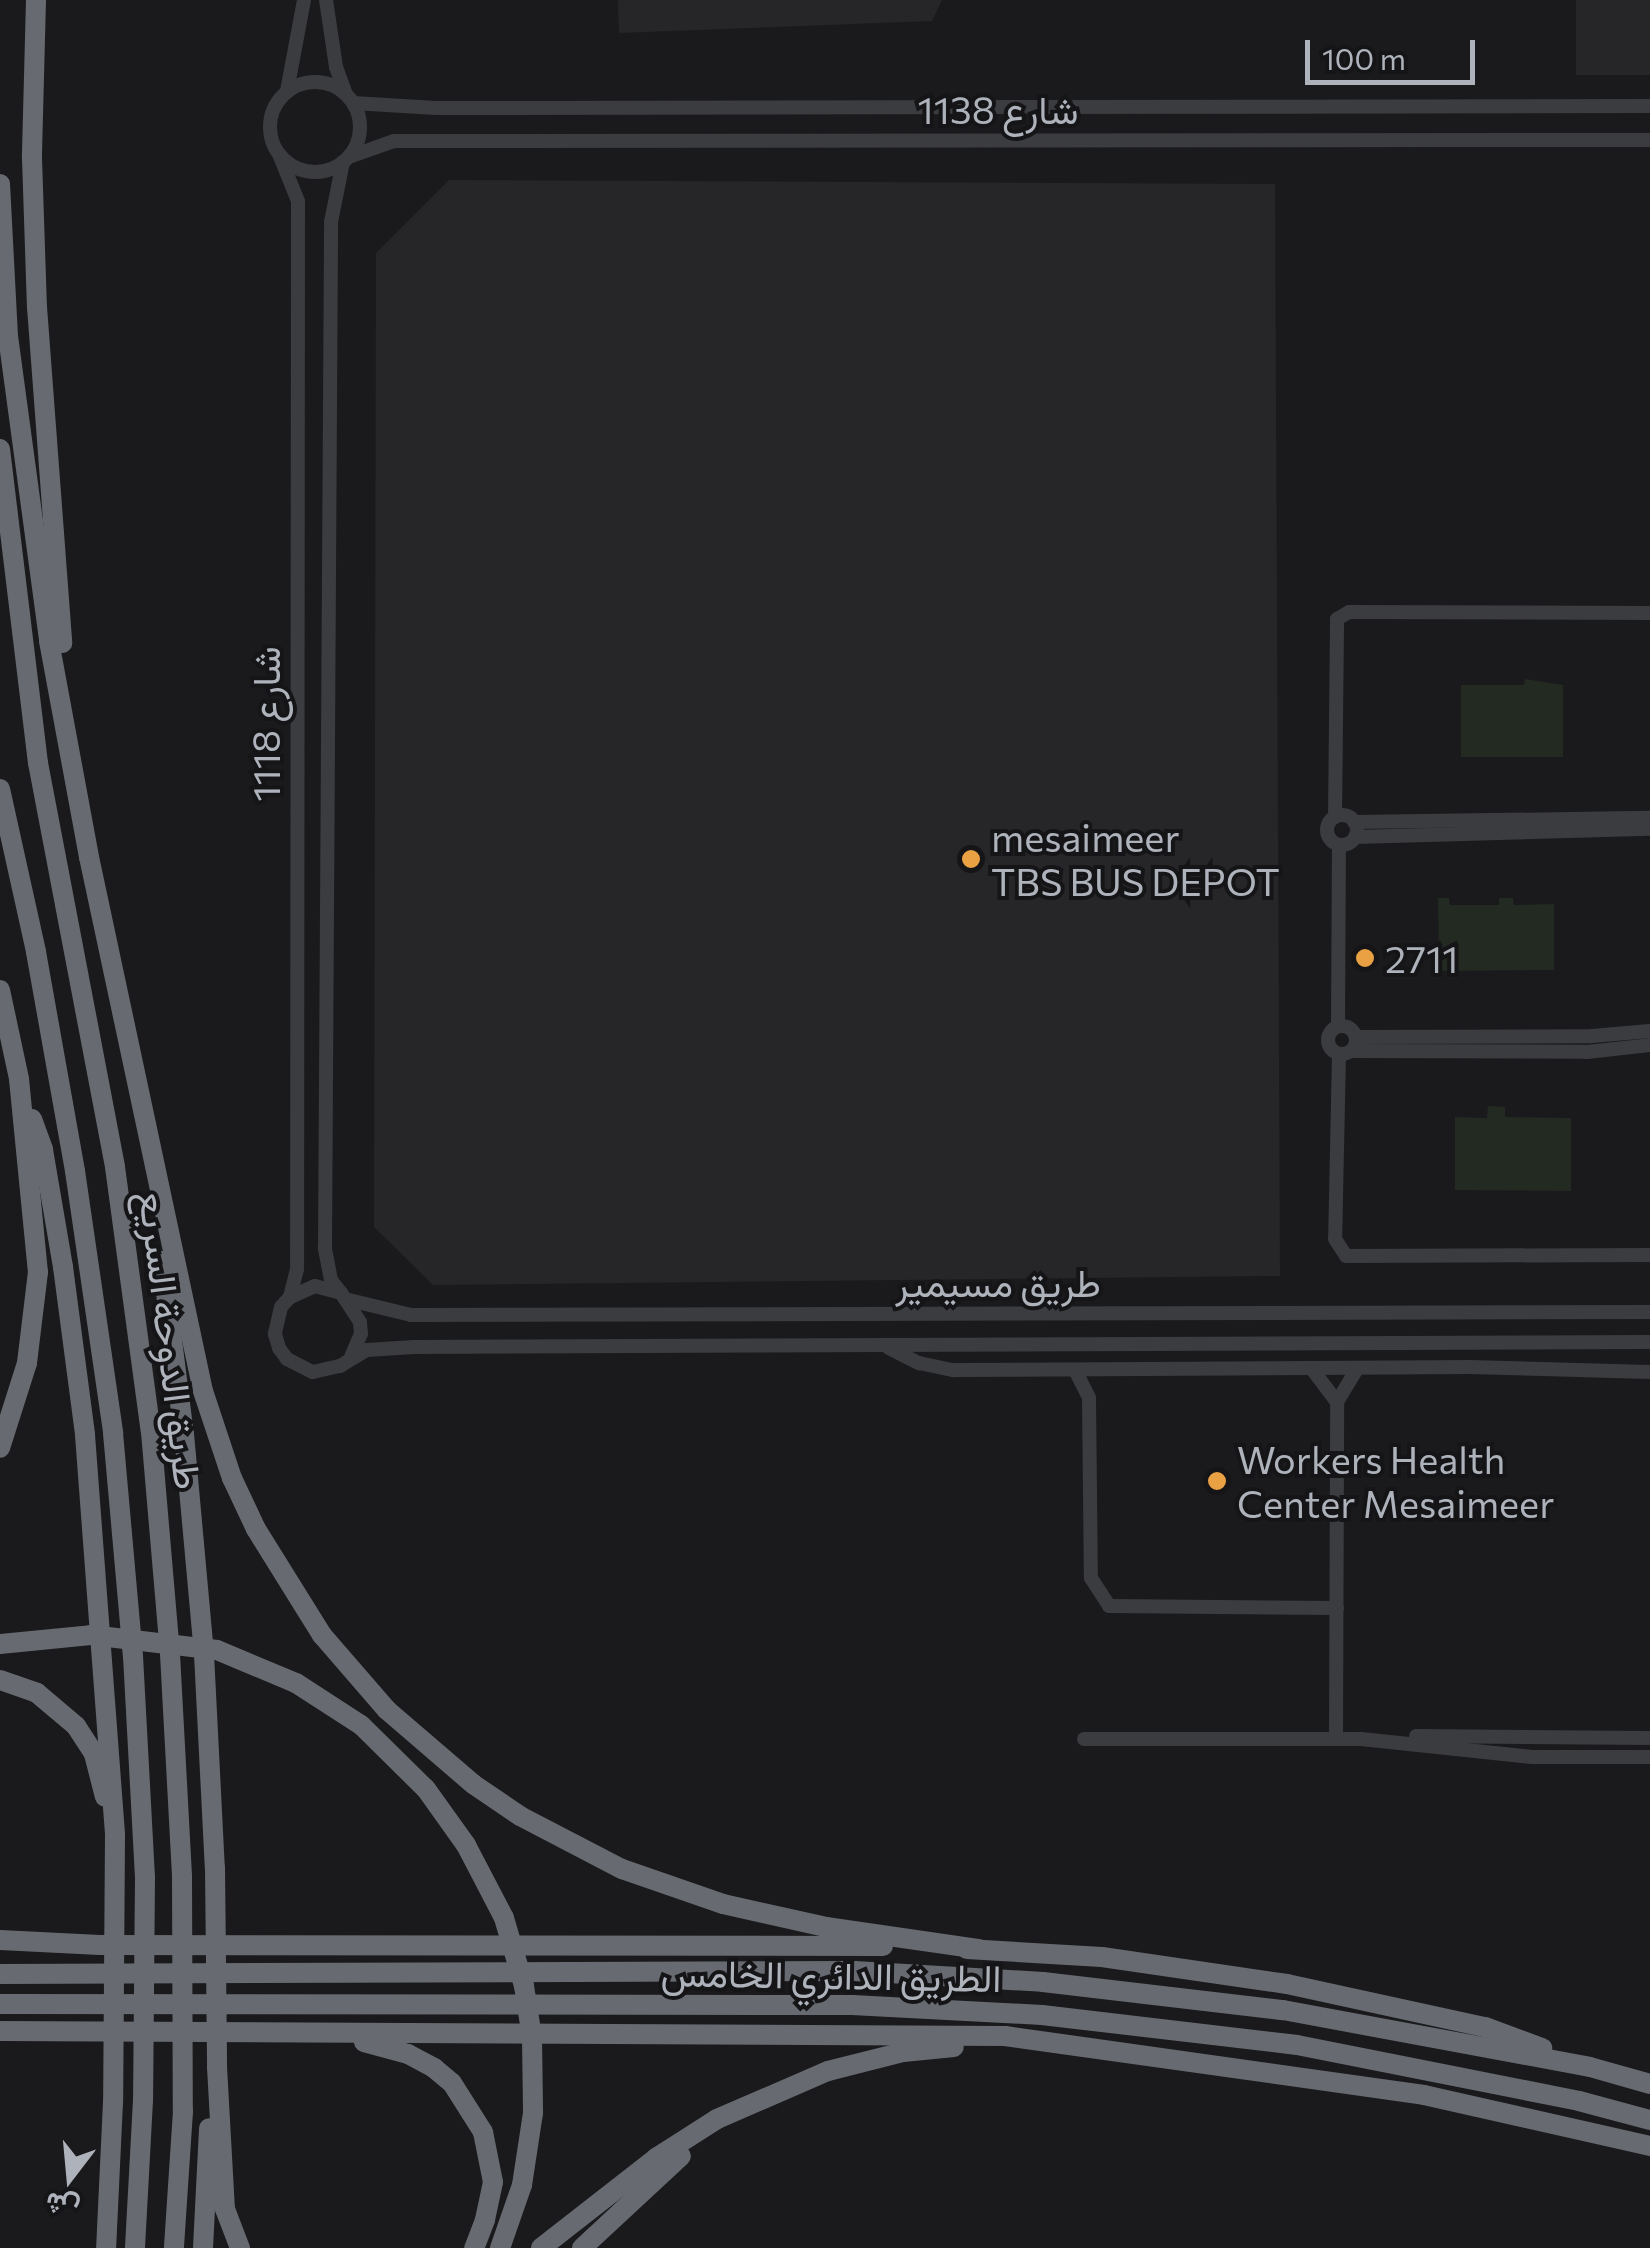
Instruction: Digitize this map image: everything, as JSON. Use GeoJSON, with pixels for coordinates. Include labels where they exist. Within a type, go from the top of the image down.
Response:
{"type":"FeatureCollection","features":[{"type":"Feature","properties":{"kind":"highway"},"geometry":{"type":"LineString","coordinates":[[36,0],[32,158],[38,307],[66,720]]}},
{"type":"Feature","properties":{"kind":"highway"},"geometry":{"type":"LineString","coordinates":[[0,184],[8,336],[49,641],[121,1023],[203,1392],[232,1478],[287,1582],[322,1635],[387,1710],[473,1784],[552,1835],[622,1870],[723,1904],[826,1927],[979,1949]]}},
{"type":"Feature","properties":{"kind":"highway","name":"طريق الدوحة السريع"},"geometry":{"type":"LineString","coordinates":[[0,449],[38,763],[115,1167],[151,1432],[170,1654],[182,1876],[183,2111],[174,2248]]}},
{"type":"Feature","properties":{"kind":"highway","name":"طريق الدوحة السريع"},"geometry":{"type":"LineString","coordinates":[[0,789],[36,952],[75,1171],[113,1434],[137,1712],[145,1877],[143,2100],[135,2248]]}},
{"type":"Feature","properties":{"kind":"highway"},"geometry":{"type":"LineString","coordinates":[[0,990],[19,1079],[38,1272],[27,1363],[2,1442]]}},
{"type":"Feature","properties":{"kind":"highway"},"geometry":{"type":"LineString","coordinates":[[19,1079],[43,1150],[85,1435],[116,1889],[106,2248]]}},
{"type":"Feature","properties":{"kind":"highway"},"geometry":{"type":"LineString","coordinates":[[142,1110],[184,1434],[211,1790],[217,2067],[225,2209],[240,2248]]}},
{"type":"Feature","properties":{"kind":"highway"},"geometry":{"type":"LineString","coordinates":[[0,1644],[91,1635],[217,1650],[296,1683],[361,1725],[400,1760],[451,1821],[482,1871],[516,1954],[532,2037],[533,2113],[522,2185],[500,2248]]}},
{"type":"Feature","properties":{"kind":"highway"},"geometry":{"type":"LineString","coordinates":[[0,1680],[37,1693],[76,1726],[101,1774],[116,1889]]}},
{"type":"Feature","properties":{"kind":"highway"},"geometry":{"type":"LineString","coordinates":[[0,1944],[615,1943],[979,1949],[1102,1957],[1287,1984],[1485,2027],[1590,2067]]}},
{"type":"Feature","properties":{"kind":"highway","name":"الطريق الدائري الخامس"},"geometry":{"type":"LineString","coordinates":[[0,1974],[854,1971],[1006,1980],[1177,1995],[1283,2010],[1590,2067],[1650,2084]]}},
{"type":"Feature","properties":{"kind":"highway","name":"الطريق الدائري الخامس"},"geometry":{"type":"LineString","coordinates":[[0,2004],[852,2005],[1042,2015],[1297,2044],[1578,2101],[1650,2120]]}},
{"type":"Feature","properties":{"kind":"highway"},"geometry":{"type":"LineString","coordinates":[[238,2030],[358,2041],[408,2054],[452,2083],[483,2132],[491,2160],[490,2201],[474,2248]]}},
{"type":"Feature","properties":{"kind":"highway"},"geometry":{"type":"LineString","coordinates":[[0,2031],[1005,2036],[1424,2095],[1650,2146]]}},
{"type":"Feature","properties":{"kind":"highway"},"geometry":{"type":"LineString","coordinates":[[541,2248],[692,2133],[768,2095],[828,2071],[903,2052],[1001,2046],[1098,2049]]}},
{"type":"Feature","properties":{"kind":"highway"},"geometry":{"type":"LineString","coordinates":[[203,2248],[210,2100],[217,2067]]}},
{"type":"Feature","properties":{"kind":"highway"},"geometry":{"type":"LineString","coordinates":[[582,2248],[664,2170],[768,2095]]}},
{"type":"Feature","properties":{"kind":"street"},"geometry":{"type":"LineString","coordinates":[[304,0],[287,91],[271,114],[272,142],[288,164],[313,172],[346,160],[360,131],[336,67],[326,0]]}},
{"type":"Feature","properties":{"kind":"street"},"geometry":{"type":"LineString","coordinates":[[287,91],[311,82],[350,99]]}},
{"type":"Feature","properties":{"kind":"street","name":"شارع 1138"},"geometry":{"type":"LineString","coordinates":[[350,99],[436,108],[1650,106]]}},
{"type":"Feature","properties":{"kind":"street","name":"شارع 1138"},"geometry":{"type":"LineString","coordinates":[[346,160],[394,142],[1650,140]]}},
{"type":"Feature","properties":{"kind":"street","name":"شارع 1118"},"geometry":{"type":"LineString","coordinates":[[278,154],[298,201],[297,1269],[290,1297]]}},
{"type":"Feature","properties":{"kind":"street","name":"شارع 1118"},"geometry":{"type":"LineString","coordinates":[[345,1296],[330,1280],[325,1248],[331,222],[346,160]]}},
{"type":"Feature","properties":{"kind":"street"},"geometry":{"type":"LineString","coordinates":[[1650,613],[1349,612],[1338,619],[1335,817],[1327,830],[1339,845],[1338,1026],[1328,1041],[1349,1047],[1586,1052],[1650,1045]]}},
{"type":"Feature","properties":{"kind":"street"},"geometry":{"type":"LineString","coordinates":[[1335,817],[1344,816],[1355,829],[1650,829]]}},
{"type":"Feature","properties":{"kind":"street"},"geometry":{"type":"LineString","coordinates":[[1339,845],[1355,829],[1650,818]]}},
{"type":"Feature","properties":{"kind":"street"},"geometry":{"type":"LineString","coordinates":[[1338,1026],[1350,1028],[1335,1239],[1346,1256],[1650,1256]]}},
{"type":"Feature","properties":{"kind":"street"},"geometry":{"type":"LineString","coordinates":[[1349,1047],[1650,1031]]}},
{"type":"Feature","properties":{"kind":"street"},"geometry":{"type":"LineString","coordinates":[[315,1286],[345,1296],[356,1310],[361,1334],[351,1357],[327,1371],[299,1368],[288,1360],[275,1334],[276,1320],[290,1297],[315,1286]]}},
{"type":"Feature","properties":{"kind":"street","name":"طريق مسيمير"},"geometry":{"type":"LineString","coordinates":[[345,1296],[411,1316],[1650,1312]]}},
{"type":"Feature","properties":{"kind":"street","name":"طريق مسيمير"},"geometry":{"type":"LineString","coordinates":[[351,1357],[367,1350],[414,1347],[1650,1342]]}},
{"type":"Feature","properties":{"kind":"street"},"geometry":{"type":"LineString","coordinates":[[1416,1344],[1470,1367]]}},
{"type":"Feature","properties":{"kind":"street"},"geometry":{"type":"LineString","coordinates":[[1258,1368],[1302,1345]]}},
{"type":"Feature","properties":{"kind":"street"},"geometry":{"type":"LineString","coordinates":[[888,1347],[942,1368],[1470,1367],[1650,1372]]}},
{"type":"Feature","properties":{"kind":"street"},"geometry":{"type":"LineString","coordinates":[[1336,1739],[1337,1402],[1357,1368]]}},
{"type":"Feature","properties":{"kind":"street"},"geometry":{"type":"LineString","coordinates":[[1089,1398],[1106,1369]]}},
{"type":"Feature","properties":{"kind":"street"},"geometry":{"type":"LineString","coordinates":[[1312,1369],[1337,1402]]}},
{"type":"Feature","properties":{"kind":"street"},"geometry":{"type":"LineString","coordinates":[[1074,1370],[1089,1398],[1091,1578],[1109,1606],[1337,1608]]}},
{"type":"Feature","properties":{"kind":"street"},"geometry":{"type":"LineString","coordinates":[[1361,1740],[1384,1735],[1650,1738]]}},
{"type":"Feature","properties":{"kind":"street"},"geometry":{"type":"LineString","coordinates":[[1084,1739],[1336,1739],[1532,1757],[1650,1758]]}},
{"type":"Feature","properties":{"kind":"shaded area"},"geometry":{"type":"Polygon","coordinates":[[[618,0],[942,0],[932,21],[619,33],[618,0]]]}},
{"type":"Feature","properties":{"kind":"shaded area"},"geometry":{"type":"Polygon","coordinates":[[[1576,0],[1650,0],[1650,75],[1576,75],[1576,0]]]}},
{"type":"Feature","properties":{"kind":"shaded area"},"geometry":{"type":"Polygon","coordinates":[[[449,180],[1275,184],[1280,1276],[433,1285],[374,1227],[376,253],[449,180]]]}},
{"type":"Feature","properties":{"kind":"shaded area"},"geometry":{"type":"Polygon","coordinates":[[[1525,679],[1563,685],[1563,757],[1461,757],[1461,685],[1524,685],[1525,679]]]}},
{"type":"Feature","properties":{"kind":"shaded area"},"geometry":{"type":"Polygon","coordinates":[[[1438,898],[1449,898],[1450,905],[1499,905],[1499,898],[1513,898],[1514,905],[1554,904],[1554,970],[1439,971],[1438,898]]]}},
{"type":"Feature","properties":{"kind":"shaded area"},"geometry":{"type":"Polygon","coordinates":[[[1488,1106],[1505,1107],[1505,1117],[1571,1118],[1571,1191],[1455,1190],[1455,1117],[1487,1118],[1488,1106]]]}},
{"type":"Feature","properties":{"kind":"place","name":"mesaimeer TBS BUS DEPOT"},"geometry":{"type":"Point","coordinates":[971,859]}},
{"type":"Feature","properties":{"kind":"place","name":"2711"},"geometry":{"type":"Point","coordinates":[1365,958]}},
{"type":"Feature","properties":{"kind":"place","name":"Workers Health Center Mesaimeer"},"geometry":{"type":"Point","coordinates":[1217,1481]}}]}
